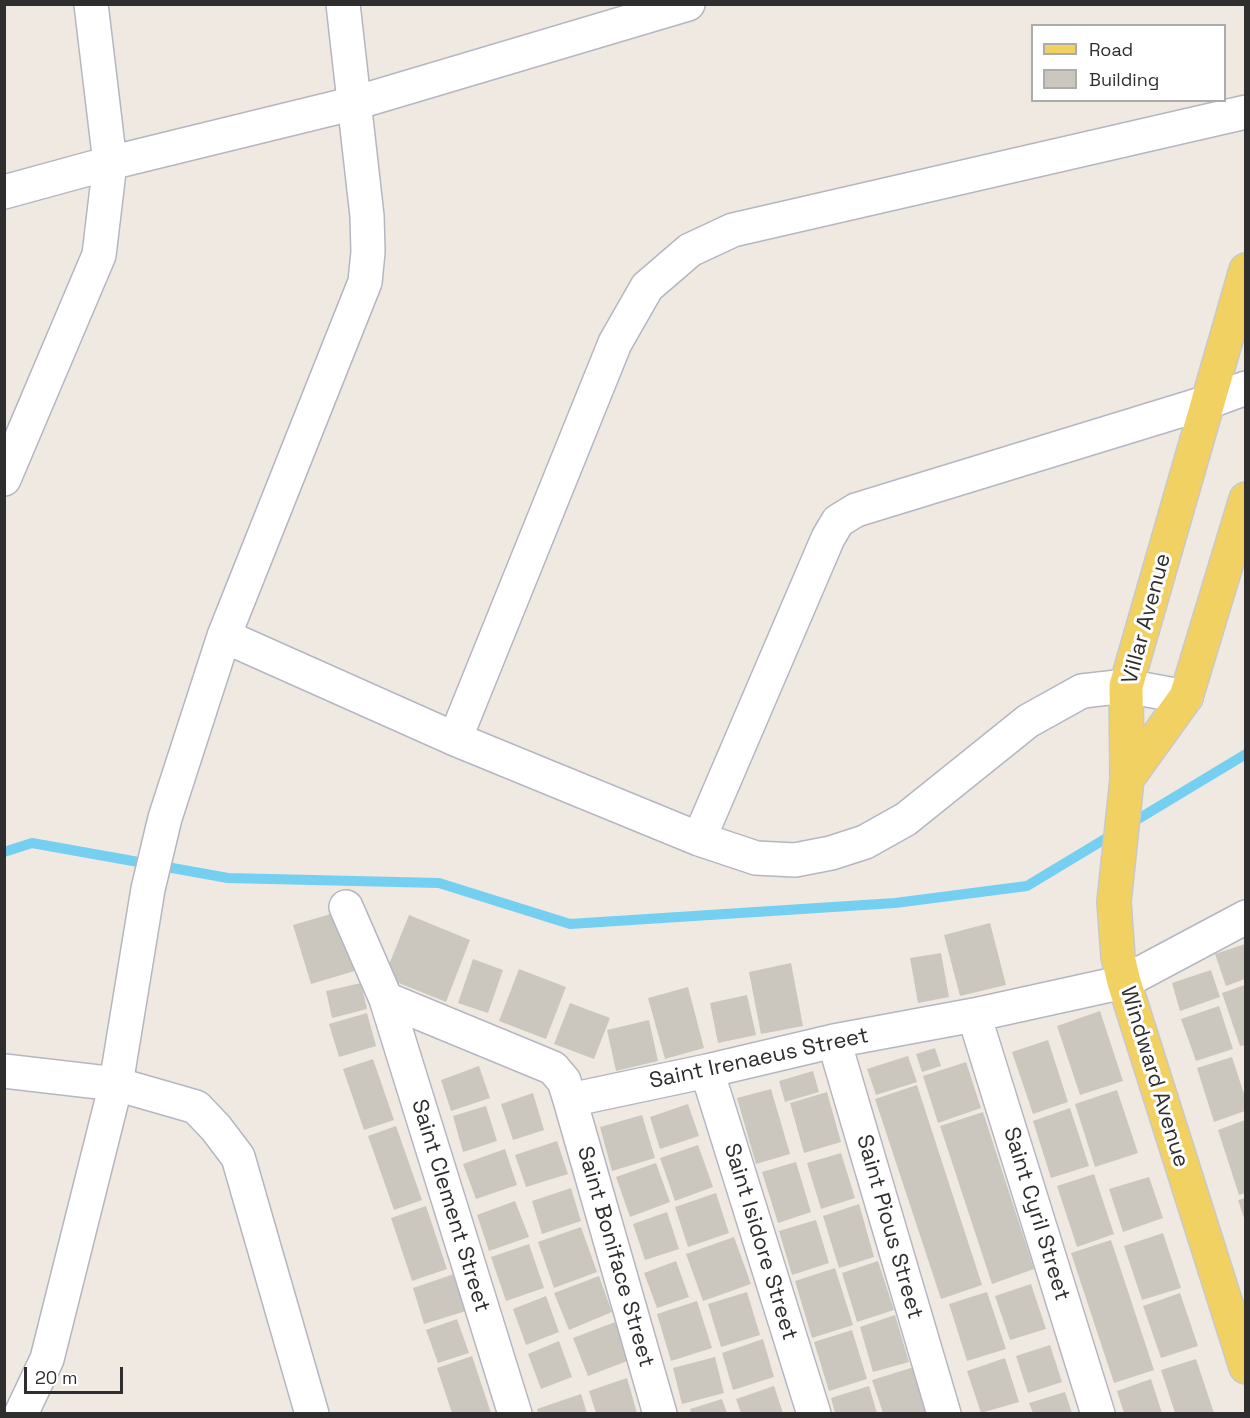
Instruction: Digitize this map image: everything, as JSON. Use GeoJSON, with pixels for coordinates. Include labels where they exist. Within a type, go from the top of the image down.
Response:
{"type":"FeatureCollection","features":[{"type":"Feature","properties":{"kind":"main road","name":"Villar Avenue"},"geometry":{"type":"LineString","coordinates":[[1127,779],[1126,686],[1245,270]]}},
{"type":"Feature","properties":{"kind":"main road"},"geometry":{"type":"LineString","coordinates":[[1127,779],[1186,697],[1245,499]]}},
{"type":"Feature","properties":{"kind":"main road","name":"Windward Avenue"},"geometry":{"type":"LineString","coordinates":[[1127,779],[1114,902],[1121,970],[1245,1367]]}},
{"type":"Feature","properties":{"kind":"street"},"geometry":{"type":"LineString","coordinates":[[4,479],[99,255],[110,164],[92,4]]}},
{"type":"Feature","properties":{"kind":"street"},"geometry":{"type":"LineString","coordinates":[[21,1413],[47,1359],[116,1084],[148,889],[165,818],[224,636],[365,282],[368,252],[367,216],[343,4]]}},
{"type":"Feature","properties":{"kind":"street"},"geometry":{"type":"LineString","coordinates":[[4,192],[355,103],[688,4]]}},
{"type":"Feature","properties":{"kind":"street"},"geometry":{"type":"LineString","coordinates":[[455,739],[615,343],[647,287],[690,250],[733,230],[1245,112]]}},
{"type":"Feature","properties":{"kind":"street"},"geometry":{"type":"LineString","coordinates":[[699,839],[828,538],[838,521],[856,510],[1208,402],[1245,388]]}},
{"type":"Feature","properties":{"kind":"street"},"geometry":{"type":"LineString","coordinates":[[224,636],[455,739],[699,839],[756,858],[795,860],[831,853],[865,842],[906,819],[1028,721],[1082,691],[1126,686],[1186,697]]}},
{"type":"Feature","properties":{"kind":"street"},"geometry":{"type":"LineString","coordinates":[[346,907],[386,999],[553,1068],[564,1081],[570,1100]]}},
{"type":"Feature","properties":{"kind":"street","name":"Saint Irenaeus Street"},"geometry":{"type":"LineString","coordinates":[[570,1100],[834,1041],[974,1015],[1121,970],[1245,917]]}},
{"type":"Feature","properties":{"kind":"street","name":"Saint Clement Street"},"geometry":{"type":"LineString","coordinates":[[386,999],[514,1413]]}},
{"type":"Feature","properties":{"kind":"street","name":"Saint Cyril Street"},"geometry":{"type":"LineString","coordinates":[[974,1015],[1098,1413]]}},
{"type":"Feature","properties":{"kind":"street","name":"Saint Pious Street"},"geometry":{"type":"LineString","coordinates":[[834,1041],[944,1413]]}},
{"type":"Feature","properties":{"kind":"street"},"geometry":{"type":"LineString","coordinates":[[4,1071],[116,1084],[196,1107],[216,1128],[237,1157],[312,1413]]}},
{"type":"Feature","properties":{"kind":"street","name":"Saint Isidore Street"},"geometry":{"type":"LineString","coordinates":[[707,1071],[814,1413]]}},
{"type":"Feature","properties":{"kind":"street","name":"Saint Boniface Street"},"geometry":{"type":"LineString","coordinates":[[570,1100],[660,1413]]}},
{"type":"Feature","properties":{"kind":"building"},"geometry":{"type":"Polygon","coordinates":[[[341,911],[358,970],[311,984],[293,925],[341,911]]]}},
{"type":"Feature","properties":{"kind":"building"},"geometry":{"type":"Polygon","coordinates":[[[409,915],[470,940],[446,1002],[384,977],[409,915]]]}},
{"type":"Feature","properties":{"kind":"building"},"geometry":{"type":"Polygon","coordinates":[[[990,923],[1006,985],[960,996],[944,935],[990,923]]]}},
{"type":"Feature","properties":{"kind":"building"},"geometry":{"type":"Polygon","coordinates":[[[1245,944],[1245,979],[1226,986],[1215,954],[1245,944]]]}},
{"type":"Feature","properties":{"kind":"building"},"geometry":{"type":"Polygon","coordinates":[[[941,953],[949,997],[918,1003],[910,958],[941,953]]]}},
{"type":"Feature","properties":{"kind":"building"},"geometry":{"type":"Polygon","coordinates":[[[473,959],[503,970],[488,1013],[458,1003],[473,959]]]}},
{"type":"Feature","properties":{"kind":"building"},"geometry":{"type":"Polygon","coordinates":[[[791,963],[803,1026],[761,1034],[749,972],[791,963]]]}},
{"type":"Feature","properties":{"kind":"building"},"geometry":{"type":"Polygon","coordinates":[[[519,969],[566,987],[546,1039],[499,1021],[519,969]]]}},
{"type":"Feature","properties":{"kind":"building"},"geometry":{"type":"Polygon","coordinates":[[[1211,970],[1220,997],[1180,1011],[1172,983],[1211,970]]]}},
{"type":"Feature","properties":{"kind":"building"},"geometry":{"type":"Polygon","coordinates":[[[361,983],[367,1009],[332,1018],[326,991],[361,983]]]}},
{"type":"Feature","properties":{"kind":"building"},"geometry":{"type":"Polygon","coordinates":[[[1245,985],[1245,1045],[1240,1046],[1222,993],[1245,985]]]}},
{"type":"Feature","properties":{"kind":"building"},"geometry":{"type":"Polygon","coordinates":[[[688,987],[704,1048],[665,1059],[648,998],[688,987]]]}},
{"type":"Feature","properties":{"kind":"building"},"geometry":{"type":"Polygon","coordinates":[[[747,995],[756,1035],[718,1043],[710,1003],[747,995]]]}},
{"type":"Feature","properties":{"kind":"building"},"geometry":{"type":"Polygon","coordinates":[[[570,1003],[610,1018],[594,1059],[554,1044],[570,1003]]]}},
{"type":"Feature","properties":{"kind":"building"},"geometry":{"type":"Polygon","coordinates":[[[1219,1006],[1233,1049],[1196,1061],[1181,1019],[1219,1006]]]}},
{"type":"Feature","properties":{"kind":"building"},"geometry":{"type":"Polygon","coordinates":[[[1100,1011],[1123,1081],[1080,1095],[1057,1026],[1100,1011]]]}},
{"type":"Feature","properties":{"kind":"building"},"geometry":{"type":"Polygon","coordinates":[[[367,1013],[376,1046],[339,1057],[329,1024],[367,1013]]]}},
{"type":"Feature","properties":{"kind":"building"},"geometry":{"type":"Polygon","coordinates":[[[649,1020],[658,1061],[616,1071],[607,1030],[649,1020]]]}},
{"type":"Feature","properties":{"kind":"building"},"geometry":{"type":"Polygon","coordinates":[[[1048,1040],[1068,1102],[1033,1114],[1012,1052],[1048,1040]]]}},
{"type":"Feature","properties":{"kind":"building"},"geometry":{"type":"Polygon","coordinates":[[[935,1048],[941,1066],[922,1072],[916,1054],[935,1048]]]}},
{"type":"Feature","properties":{"kind":"building"},"geometry":{"type":"Polygon","coordinates":[[[908,1056],[917,1082],[876,1095],[867,1069],[908,1056]]]}},
{"type":"Feature","properties":{"kind":"building"},"geometry":{"type":"Polygon","coordinates":[[[1232,1057],[1245,1097],[1245,1111],[1214,1122],[1197,1068],[1232,1057]]]}},
{"type":"Feature","properties":{"kind":"building"},"geometry":{"type":"Polygon","coordinates":[[[373,1059],[394,1120],[364,1130],[343,1069],[373,1059]]]}},
{"type":"Feature","properties":{"kind":"building"},"geometry":{"type":"Polygon","coordinates":[[[966,1062],[981,1108],[938,1123],[923,1076],[966,1062]]]}},
{"type":"Feature","properties":{"kind":"building"},"geometry":{"type":"Polygon","coordinates":[[[479,1066],[490,1098],[451,1111],[441,1080],[479,1066]]]}},
{"type":"Feature","properties":{"kind":"building"},"geometry":{"type":"Polygon","coordinates":[[[813,1071],[819,1092],[785,1102],[779,1081],[813,1071]]]}},
{"type":"Feature","properties":{"kind":"building"},"geometry":{"type":"Polygon","coordinates":[[[917,1085],[982,1285],[941,1299],[875,1099],[917,1085]]]}},
{"type":"Feature","properties":{"kind":"building"},"geometry":{"type":"Polygon","coordinates":[[[771,1089],[790,1154],[756,1164],[737,1098],[771,1089]]]}},
{"type":"Feature","properties":{"kind":"building"},"geometry":{"type":"Polygon","coordinates":[[[1117,1090],[1138,1153],[1095,1167],[1075,1104],[1117,1090]]]}},
{"type":"Feature","properties":{"kind":"building"},"geometry":{"type":"Polygon","coordinates":[[[827,1092],[841,1142],[804,1153],[790,1103],[827,1092]]]}},
{"type":"Feature","properties":{"kind":"building"},"geometry":{"type":"Polygon","coordinates":[[[533,1093],[544,1130],[513,1140],[501,1104],[533,1093]]]}},
{"type":"Feature","properties":{"kind":"building"},"geometry":{"type":"Polygon","coordinates":[[[688,1104],[699,1136],[660,1149],[650,1117],[688,1104]]]}},
{"type":"Feature","properties":{"kind":"building"},"geometry":{"type":"Polygon","coordinates":[[[486,1106],[497,1141],[463,1152],[453,1116],[486,1106]]]}},
{"type":"Feature","properties":{"kind":"building"},"geometry":{"type":"Polygon","coordinates":[[[1070,1108],[1089,1166],[1051,1178],[1033,1121],[1070,1108]]]}},
{"type":"Feature","properties":{"kind":"building"},"geometry":{"type":"Polygon","coordinates":[[[983,1112],[1034,1269],[992,1284],[940,1126],[983,1112]]]}},
{"type":"Feature","properties":{"kind":"building"},"geometry":{"type":"Polygon","coordinates":[[[642,1115],[655,1158],[612,1171],[600,1127],[642,1115]]]}},
{"type":"Feature","properties":{"kind":"building"},"geometry":{"type":"Polygon","coordinates":[[[1245,1120],[1245,1193],[1239,1195],[1218,1130],[1245,1120]]]}},
{"type":"Feature","properties":{"kind":"building"},"geometry":{"type":"Polygon","coordinates":[[[396,1126],[422,1200],[394,1210],[368,1136],[396,1126]]]}},
{"type":"Feature","properties":{"kind":"building"},"geometry":{"type":"Polygon","coordinates":[[[557,1141],[568,1174],[526,1187],[515,1155],[557,1141]]]}},
{"type":"Feature","properties":{"kind":"building"},"geometry":{"type":"Polygon","coordinates":[[[698,1145],[713,1187],[675,1201],[660,1158],[698,1145]]]}},
{"type":"Feature","properties":{"kind":"building"},"geometry":{"type":"Polygon","coordinates":[[[505,1149],[517,1185],[476,1199],[463,1164],[505,1149]]]}},
{"type":"Feature","properties":{"kind":"building"},"geometry":{"type":"Polygon","coordinates":[[[841,1153],[855,1198],[821,1209],[807,1163],[841,1153]]]}},
{"type":"Feature","properties":{"kind":"building"},"geometry":{"type":"Polygon","coordinates":[[[796,1162],[811,1212],[778,1223],[762,1172],[796,1162]]]}},
{"type":"Feature","properties":{"kind":"building"},"geometry":{"type":"Polygon","coordinates":[[[656,1163],[670,1202],[630,1217],[616,1177],[656,1163]]]}},
{"type":"Feature","properties":{"kind":"building"},"geometry":{"type":"Polygon","coordinates":[[[1094,1174],[1114,1234],[1077,1247],[1057,1186],[1094,1174]]]}},
{"type":"Feature","properties":{"kind":"building"},"geometry":{"type":"Polygon","coordinates":[[[1149,1177],[1163,1218],[1123,1232],[1109,1189],[1149,1177]]]}},
{"type":"Feature","properties":{"kind":"building"},"geometry":{"type":"Polygon","coordinates":[[[571,1188],[581,1221],[542,1234],[532,1201],[571,1188]]]}},
{"type":"Feature","properties":{"kind":"building"},"geometry":{"type":"Polygon","coordinates":[[[716,1193],[729,1233],[688,1247],[675,1207],[716,1193]]]}},
{"type":"Feature","properties":{"kind":"building"},"geometry":{"type":"Polygon","coordinates":[[[1245,1198],[1245,1221],[1238,1200],[1245,1198]]]}},
{"type":"Feature","properties":{"kind":"building"},"geometry":{"type":"Polygon","coordinates":[[[515,1201],[529,1237],[489,1251],[477,1215],[515,1201]]]}},
{"type":"Feature","properties":{"kind":"building"},"geometry":{"type":"Polygon","coordinates":[[[859,1204],[874,1257],[839,1268],[823,1216],[859,1204]]]}},
{"type":"Feature","properties":{"kind":"building"},"geometry":{"type":"Polygon","coordinates":[[[426,1206],[447,1269],[412,1281],[391,1218],[426,1206]]]}},
{"type":"Feature","properties":{"kind":"building"},"geometry":{"type":"Polygon","coordinates":[[[667,1212],[679,1249],[645,1260],[633,1224],[667,1212]]]}},
{"type":"Feature","properties":{"kind":"building"},"geometry":{"type":"Polygon","coordinates":[[[816,1220],[829,1263],[792,1275],[779,1231],[816,1220]]]}},
{"type":"Feature","properties":{"kind":"building"},"geometry":{"type":"Polygon","coordinates":[[[581,1227],[597,1272],[554,1288],[538,1242],[581,1227]]]}},
{"type":"Feature","properties":{"kind":"building"},"geometry":{"type":"Polygon","coordinates":[[[1163,1233],[1181,1288],[1142,1300],[1124,1246],[1163,1233]]]}},
{"type":"Feature","properties":{"kind":"building"},"geometry":{"type":"Polygon","coordinates":[[[734,1237],[751,1284],[703,1301],[686,1254],[734,1237]]]}},
{"type":"Feature","properties":{"kind":"building"},"geometry":{"type":"Polygon","coordinates":[[[1111,1240],[1154,1370],[1114,1383],[1071,1253],[1111,1240]]]}},
{"type":"Feature","properties":{"kind":"building"},"geometry":{"type":"Polygon","coordinates":[[[529,1244],[544,1288],[506,1301],[491,1257],[529,1244]]]}},
{"type":"Feature","properties":{"kind":"building"},"geometry":{"type":"Polygon","coordinates":[[[676,1261],[689,1297],[657,1308],[644,1273],[676,1261]]]}},
{"type":"Feature","properties":{"kind":"building"},"geometry":{"type":"Polygon","coordinates":[[[878,1261],[894,1310],[857,1322],[842,1273],[878,1261]]]}},
{"type":"Feature","properties":{"kind":"building"},"geometry":{"type":"Polygon","coordinates":[[[835,1268],[853,1325],[812,1338],[795,1281],[835,1268]]]}},
{"type":"Feature","properties":{"kind":"building"},"geometry":{"type":"Polygon","coordinates":[[[454,1274],[466,1311],[424,1324],[413,1288],[454,1274]]]}},
{"type":"Feature","properties":{"kind":"building"},"geometry":{"type":"Polygon","coordinates":[[[599,1276],[612,1312],[569,1330],[554,1293],[599,1276]]]}},
{"type":"Feature","properties":{"kind":"building"},"geometry":{"type":"Polygon","coordinates":[[[1031,1284],[1046,1329],[1010,1340],[995,1296],[1031,1284]]]}},
{"type":"Feature","properties":{"kind":"building"},"geometry":{"type":"Polygon","coordinates":[[[747,1292],[760,1335],[721,1347],[708,1304],[747,1292]]]}},
{"type":"Feature","properties":{"kind":"building"},"geometry":{"type":"Polygon","coordinates":[[[987,1292],[1006,1349],[967,1361],[949,1304],[987,1292]]]}},
{"type":"Feature","properties":{"kind":"building"},"geometry":{"type":"Polygon","coordinates":[[[1180,1293],[1198,1346],[1161,1358],[1143,1306],[1180,1293]]]}},
{"type":"Feature","properties":{"kind":"building"},"geometry":{"type":"Polygon","coordinates":[[[546,1296],[559,1332],[526,1345],[513,1309],[546,1296]]]}},
{"type":"Feature","properties":{"kind":"building"},"geometry":{"type":"Polygon","coordinates":[[[697,1301],[712,1348],[671,1361],[657,1314],[697,1301]]]}},
{"type":"Feature","properties":{"kind":"building"},"geometry":{"type":"Polygon","coordinates":[[[895,1315],[909,1362],[873,1372],[860,1327],[895,1315]]]}},
{"type":"Feature","properties":{"kind":"building"},"geometry":{"type":"Polygon","coordinates":[[[457,1319],[469,1353],[438,1363],[426,1330],[457,1319]]]}},
{"type":"Feature","properties":{"kind":"building"},"geometry":{"type":"Polygon","coordinates":[[[615,1322],[630,1360],[588,1376],[573,1338],[615,1322]]]}},
{"type":"Feature","properties":{"kind":"building"},"geometry":{"type":"Polygon","coordinates":[[[852,1330],[867,1379],[829,1391],[814,1342],[852,1330]]]}},
{"type":"Feature","properties":{"kind":"building"},"geometry":{"type":"Polygon","coordinates":[[[763,1339],[774,1377],[733,1390],[722,1353],[763,1339]]]}},
{"type":"Feature","properties":{"kind":"building"},"geometry":{"type":"Polygon","coordinates":[[[559,1341],[572,1377],[541,1389],[528,1354],[559,1341]]]}},
{"type":"Feature","properties":{"kind":"building"},"geometry":{"type":"Polygon","coordinates":[[[1050,1345],[1062,1382],[1028,1393],[1016,1356],[1050,1345]]]}},
{"type":"Feature","properties":{"kind":"building"},"geometry":{"type":"Polygon","coordinates":[[[472,1356],[491,1413],[452,1413],[437,1368],[472,1356]]]}},
{"type":"Feature","properties":{"kind":"building"},"geometry":{"type":"Polygon","coordinates":[[[715,1357],[724,1393],[682,1404],[673,1368],[715,1357]]]}},
{"type":"Feature","properties":{"kind":"building"},"geometry":{"type":"Polygon","coordinates":[[[1005,1358],[1019,1402],[981,1413],[967,1371],[1005,1358]]]}},
{"type":"Feature","properties":{"kind":"building"},"geometry":{"type":"Polygon","coordinates":[[[1196,1359],[1214,1413],[1175,1413],[1161,1370],[1196,1359]]]}},
{"type":"Feature","properties":{"kind":"building"},"geometry":{"type":"Polygon","coordinates":[[[914,1367],[928,1413],[883,1413],[872,1380],[914,1367]]]}},
{"type":"Feature","properties":{"kind":"building"},"geometry":{"type":"Polygon","coordinates":[[[627,1378],[637,1413],[596,1413],[589,1391],[627,1378]]]}},
{"type":"Feature","properties":{"kind":"building"},"geometry":{"type":"Polygon","coordinates":[[[1151,1379],[1162,1413],[1124,1413],[1117,1391],[1151,1379]]]}},
{"type":"Feature","properties":{"kind":"building"},"geometry":{"type":"Polygon","coordinates":[[[774,1386],[783,1413],[741,1413],[736,1399],[774,1386]]]}},
{"type":"Feature","properties":{"kind":"building"},"geometry":{"type":"Polygon","coordinates":[[[869,1386],[877,1413],[835,1413],[831,1398],[869,1386]]]}},
{"type":"Feature","properties":{"kind":"building"},"geometry":{"type":"Polygon","coordinates":[[[1065,1392],[1072,1413],[1033,1413],[1029,1403],[1065,1392]]]}},
{"type":"Feature","properties":{"kind":"building"},"geometry":{"type":"Polygon","coordinates":[[[581,1394],[587,1413],[538,1413],[537,1409],[581,1394]]]}},
{"type":"Feature","properties":{"kind":"building"},"geometry":{"type":"Polygon","coordinates":[[[722,1399],[727,1413],[691,1413],[690,1409],[722,1399]]]}},
{"type":"Feature","properties":{"kind":"waterway"},"geometry":{"type":"LineString","coordinates":[[4,852],[32,843],[228,878],[439,883],[570,924],[895,903],[1027,886],[1246,754]]}}]}
